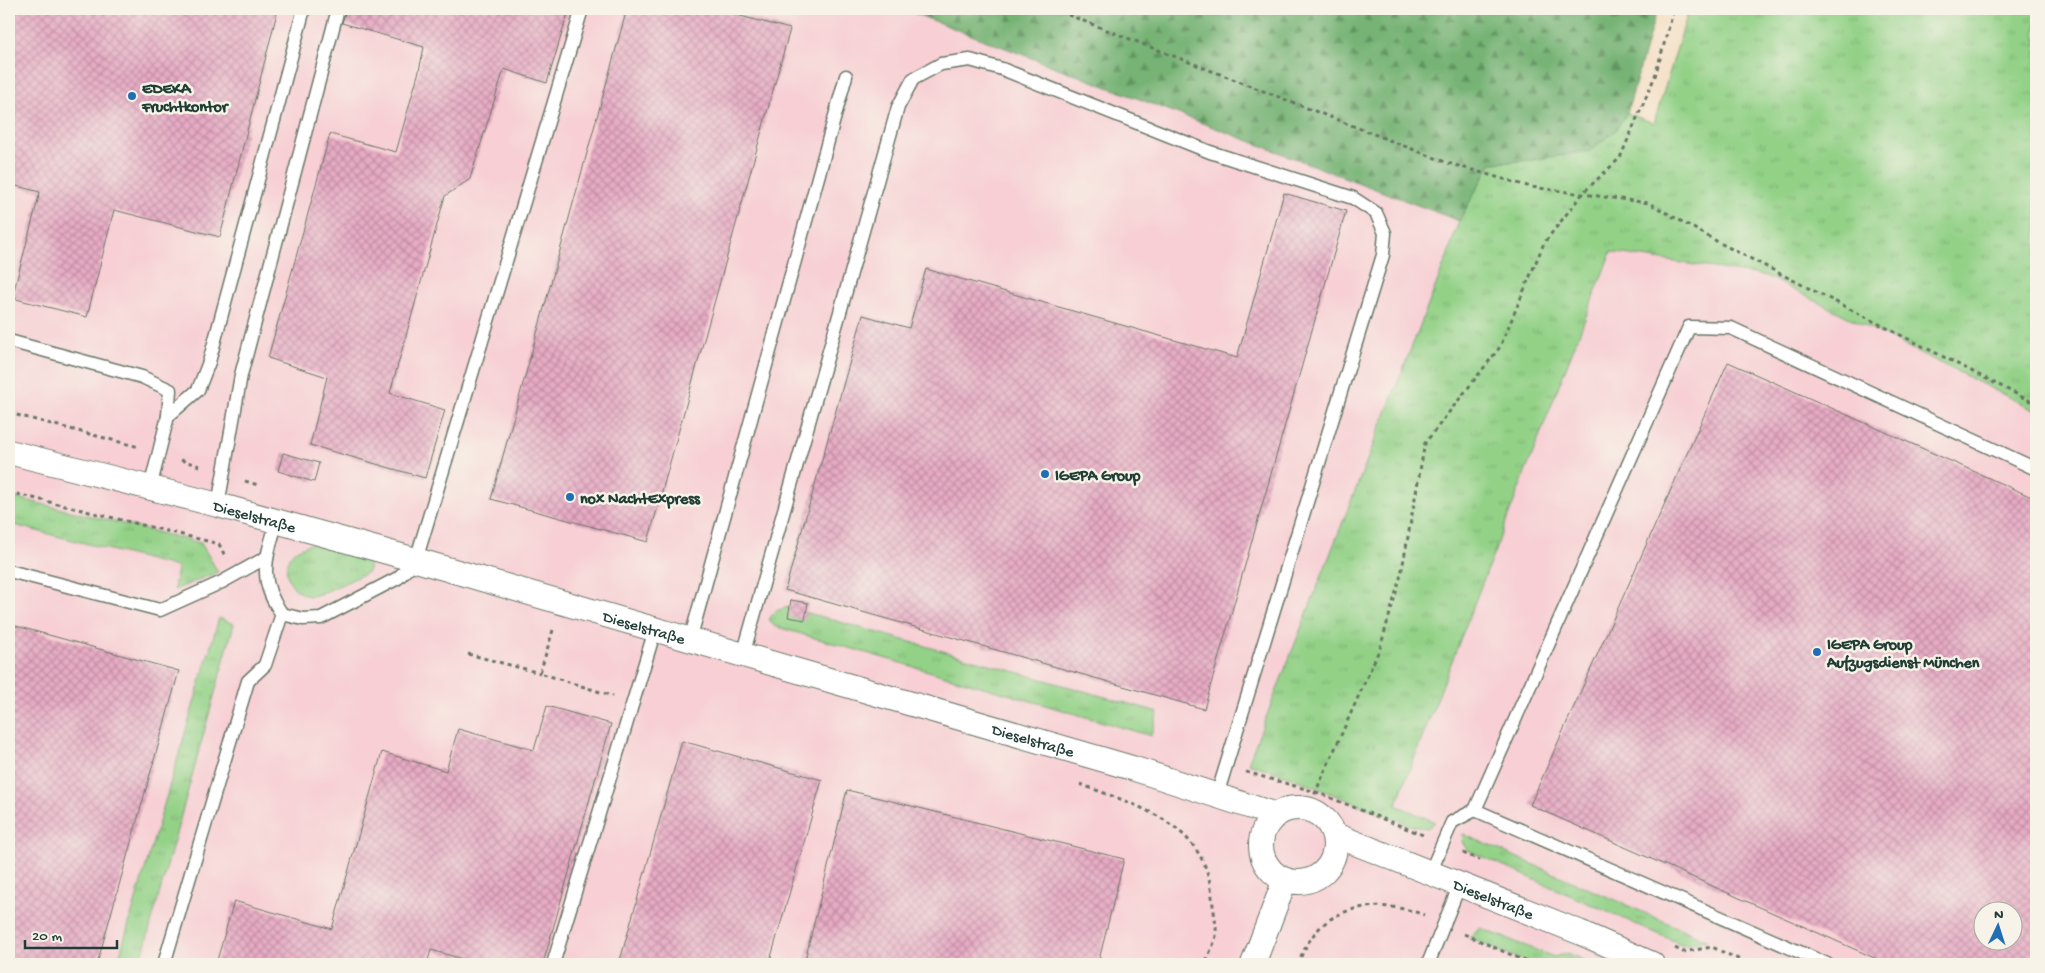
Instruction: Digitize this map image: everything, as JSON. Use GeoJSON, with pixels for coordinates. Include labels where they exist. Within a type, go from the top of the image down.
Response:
{"type":"FeatureCollection","features":[{"type":"Feature","properties":{"kind":"street","name":"Dieselstraße"},"geometry":{"type":"LineString","coordinates":[[9,452],[218,505],[416,560],[1123,765],[1276,815]]}},
{"type":"Feature","properties":{"kind":"street"},"geometry":{"type":"LineString","coordinates":[[1308,809],[1325,819],[1334,835],[1336,847],[1334,858],[1323,873],[1308,881],[1296,883],[1275,875],[1267,866],[1261,850],[1262,833],[1276,815],[1286,810],[1308,809]]}},
{"type":"Feature","properties":{"kind":"street","name":"Dieselstraße"},"geometry":{"type":"LineString","coordinates":[[1334,835],[1460,884],[1621,958],[1652,964]]}},
{"type":"Feature","properties":{"kind":"street"},"geometry":{"type":"LineString","coordinates":[[1253,964],[1285,880]]}},
{"type":"Feature","properties":{"kind":"lane"},"geometry":{"type":"LineString","coordinates":[[168,416],[198,390],[209,362],[304,9]]}},
{"type":"Feature","properties":{"kind":"lane"},"geometry":{"type":"LineString","coordinates":[[218,505],[241,375],[338,9]]}},
{"type":"Feature","properties":{"kind":"lane"},"geometry":{"type":"LineString","coordinates":[[277,521],[266,557],[266,582],[272,600],[282,614],[303,619],[321,618],[398,578],[416,560],[582,9]]}},
{"type":"Feature","properties":{"kind":"lane"},"geometry":{"type":"LineString","coordinates":[[743,655],[898,107],[913,79],[941,64],[970,60],[1002,69],[1210,152],[1353,198],[1376,213],[1385,233],[1383,255],[1217,795]]}},
{"type":"Feature","properties":{"kind":"lane"},"geometry":{"type":"LineString","coordinates":[[690,640],[846,76]]}},
{"type":"Feature","properties":{"kind":"lane"},"geometry":{"type":"LineString","coordinates":[[1430,873],[1452,822],[1475,810],[1689,327],[1731,328],[2036,469]]}},
{"type":"Feature","properties":{"kind":"lane"},"geometry":{"type":"LineString","coordinates":[[9,341],[142,377],[170,390],[168,416],[150,488]]}},
{"type":"Feature","properties":{"kind":"lane"},"geometry":{"type":"LineString","coordinates":[[9,571],[160,610],[222,582],[266,557]]}},
{"type":"Feature","properties":{"kind":"lane"},"geometry":{"type":"LineString","coordinates":[[164,964],[248,681],[265,665],[282,614]]}},
{"type":"Feature","properties":{"kind":"lane"},"geometry":{"type":"LineString","coordinates":[[553,964],[655,630]]}},
{"type":"Feature","properties":{"kind":"lane"},"geometry":{"type":"LineString","coordinates":[[1475,810],[1827,964]]}},
{"type":"Feature","properties":{"kind":"lane"},"geometry":{"type":"LineString","coordinates":[[1428,964],[1460,884]]}},
{"type":"Feature","properties":{"kind":"path"},"geometry":{"type":"LineString","coordinates":[[1053,9],[1448,163],[1531,187],[1649,203],[1718,242],[2036,404]]}},
{"type":"Feature","properties":{"kind":"path"},"geometry":{"type":"LineString","coordinates":[[1308,809],[1380,648],[1401,574],[1425,443],[1500,347],[1544,243],[1583,193],[1620,158],[1655,76],[1674,9]]}},
{"type":"Feature","properties":{"kind":"path"},"geometry":{"type":"LineString","coordinates":[[540,673],[553,630]]}},
{"type":"Feature","properties":{"kind":"path"},"geometry":{"type":"LineString","coordinates":[[468,654],[540,673],[617,697]]}},
{"type":"Feature","properties":{"kind":"path"},"geometry":{"type":"LineString","coordinates":[[1297,964],[1312,936],[1332,918],[1354,909],[1373,906],[1408,909],[1444,923],[1466,935],[1532,964]]}},
{"type":"Feature","properties":{"kind":"shaded area"},"geometry":{"type":"Polygon","coordinates":[[[9,9],[903,9],[1459,221],[1447,257],[1248,763],[1285,775],[1412,826],[1428,828],[1435,822],[1396,806],[1611,252],[1766,276],[2036,411],[2036,964],[9,964],[9,9]]]}},
{"type":"Feature","properties":{"kind":"green space"},"geometry":{"type":"Polygon","coordinates":[[[903,9],[1657,9],[1627,113],[1615,131],[1589,151],[1533,160],[1491,163],[1459,221],[903,9]]]}},
{"type":"Feature","properties":{"kind":"green space"},"geometry":{"type":"Polygon","coordinates":[[[1689,9],[2036,9],[2036,411],[1766,276],[1611,252],[1396,805],[1435,822],[1428,828],[1412,826],[1285,775],[1248,763],[1447,257],[1459,221],[1491,163],[1533,160],[1615,131],[1627,113],[1654,123],[1689,9]]]}},
{"type":"Feature","properties":{"kind":"green space"},"geometry":{"type":"Polygon","coordinates":[[[9,496],[201,543],[218,572],[174,590],[177,567],[10,524],[9,528],[9,496]]]}},
{"type":"Feature","properties":{"kind":"green space"},"geometry":{"type":"Polygon","coordinates":[[[310,544],[363,559],[370,565],[368,572],[321,593],[310,596],[303,594],[292,585],[287,572],[287,565],[293,552],[310,544]]]}},
{"type":"Feature","properties":{"kind":"green space"},"geometry":{"type":"Polygon","coordinates":[[[787,607],[1158,712],[1151,736],[774,626],[769,619],[776,611],[787,607]]]}},
{"type":"Feature","properties":{"kind":"green space"},"geometry":{"type":"Polygon","coordinates":[[[219,618],[234,624],[140,964],[117,964],[219,618]]]}},
{"type":"Feature","properties":{"kind":"green space"},"geometry":{"type":"Polygon","coordinates":[[[1463,834],[1707,940],[1683,945],[1467,850],[1462,842],[1463,834]]]}},
{"type":"Feature","properties":{"kind":"green space"},"geometry":{"type":"Polygon","coordinates":[[[1480,928],[1554,957],[1568,953],[1593,964],[1531,964],[1469,938],[1480,928]]]}},
{"type":"Feature","properties":{"kind":"building","name":"EDEKA Fruchtkontor"},"geometry":{"type":"Polygon","coordinates":[[[9,9],[278,9],[220,237],[114,210],[87,317],[12,298],[40,192],[9,184],[9,9]]]}},
{"type":"Feature","properties":{"kind":"building"},"geometry":{"type":"Polygon","coordinates":[[[346,9],[569,9],[547,83],[504,69],[470,179],[445,196],[390,393],[445,410],[425,478],[310,445],[327,377],[268,358],[330,134],[396,152],[419,71],[424,47],[342,23],[346,9]]]}},
{"type":"Feature","properties":{"kind":"building"},"geometry":{"type":"Polygon","coordinates":[[[627,9],[714,9],[790,29],[648,542],[491,499],[627,9]]]}},
{"type":"Feature","properties":{"kind":"building","name":"IGEPA Group"},"geometry":{"type":"Polygon","coordinates":[[[1284,193],[1346,211],[1204,709],[785,590],[863,315],[909,328],[926,269],[1237,358],[1284,193]]]}},
{"type":"Feature","properties":{"kind":"building","name":"IGEPA Group Aufzugsdienst München"},"geometry":{"type":"Polygon","coordinates":[[[1728,362],[2036,499],[2036,964],[1888,964],[1530,805],[1728,362]]]}},
{"type":"Feature","properties":{"kind":"building"},"geometry":{"type":"Polygon","coordinates":[[[283,453],[319,463],[314,482],[278,471],[283,453]]]}},
{"type":"Feature","properties":{"kind":"building"},"geometry":{"type":"Polygon","coordinates":[[[791,600],[808,603],[805,620],[788,617],[791,600]]]}},
{"type":"Feature","properties":{"kind":"building"},"geometry":{"type":"Polygon","coordinates":[[[9,624],[179,671],[97,964],[9,963],[9,624]]]}},
{"type":"Feature","properties":{"kind":"building"},"geometry":{"type":"Polygon","coordinates":[[[547,706],[611,724],[543,964],[480,964],[431,950],[427,964],[216,964],[234,901],[332,929],[382,752],[446,771],[458,729],[534,750],[547,706]]]}},
{"type":"Feature","properties":{"kind":"building"},"geometry":{"type":"Polygon","coordinates":[[[682,741],[822,780],[769,964],[619,964],[682,741]]]}},
{"type":"Feature","properties":{"kind":"building"},"geometry":{"type":"Polygon","coordinates":[[[847,790],[1124,859],[1098,964],[804,964],[847,790]]]}},
{"type":"Feature","properties":{"kind":"place","name":"EDEKA Fruchtkontor"},"geometry":{"type":"Point","coordinates":[132,96]}},
{"type":"Feature","properties":{"kind":"place","name":"IGEPA Group"},"geometry":{"type":"Point","coordinates":[1045,474]}},
{"type":"Feature","properties":{"kind":"place","name":"nox NachtExpress"},"geometry":{"type":"Point","coordinates":[570,497]}},
{"type":"Feature","properties":{"kind":"place","name":"IGEPA Group Aufzugsdienst München"},"geometry":{"type":"Point","coordinates":[1817,652]}}]}
